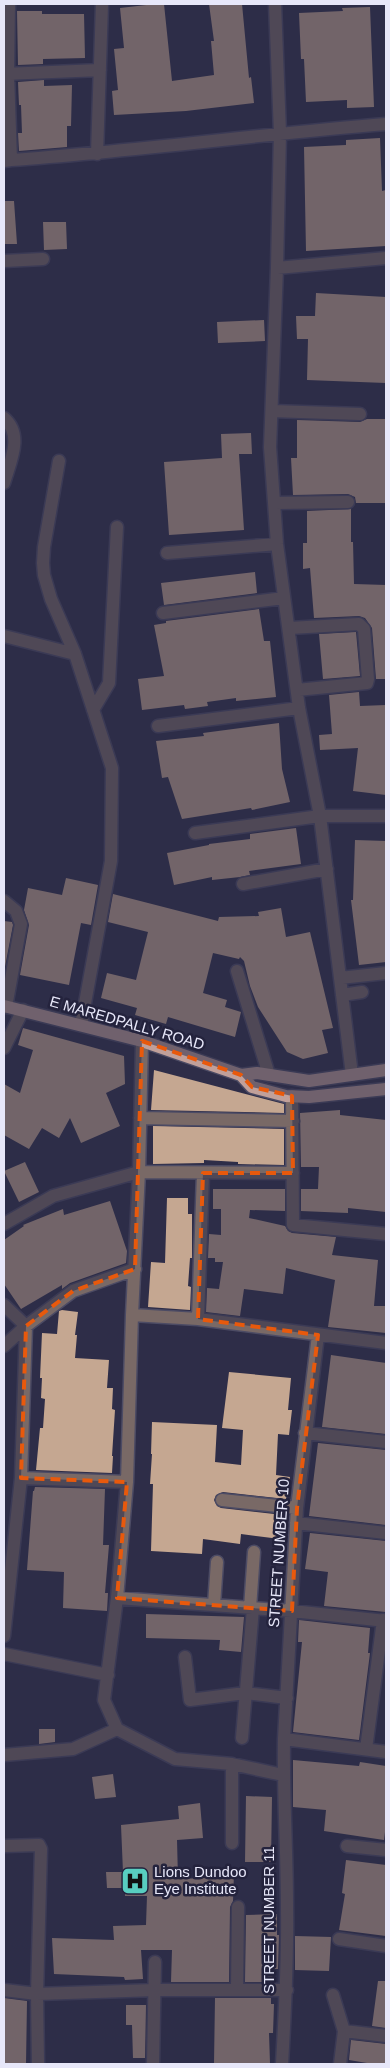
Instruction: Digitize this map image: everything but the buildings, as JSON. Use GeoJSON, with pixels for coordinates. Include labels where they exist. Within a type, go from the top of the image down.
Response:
{"type":"FeatureCollection","features":[{"type":"Feature","properties":{"kind":"main road","name":"E MAREDPALLY ROAD"},"geometry":{"type":"LineString","coordinates":[[5,1006],[142,1041],[241,1075],[258,1073],[309,1081],[386,1070]]}},
{"type":"Feature","properties":{"kind":"main road","name":"E MAREDPALLY ROAD"},"geometry":{"type":"LineString","coordinates":[[241,1075],[252,1087],[292,1096],[310,1097],[386,1089]]}},
{"type":"Feature","properties":{"kind":"street"},"geometry":{"type":"LineString","coordinates":[[9,4],[6,74],[8,161],[97,154],[280,133],[386,124]]}},
{"type":"Feature","properties":{"kind":"street"},"geometry":{"type":"LineString","coordinates":[[97,154],[102,4]]}},
{"type":"Feature","properties":{"kind":"street"},"geometry":{"type":"LineString","coordinates":[[275,4],[280,133],[270,447],[274,503],[277,544],[290,628],[296,690],[320,816],[346,978],[353,993],[352,1075]]}},
{"type":"Feature","properties":{"kind":"street"},"geometry":{"type":"LineString","coordinates":[[6,74],[100,70]]}},
{"type":"Feature","properties":{"kind":"street"},"geometry":{"type":"LineString","coordinates":[[277,268],[386,258]]}},
{"type":"Feature","properties":{"kind":"street"},"geometry":{"type":"LineString","coordinates":[[4,261],[43,259]]}},
{"type":"Feature","properties":{"kind":"street"},"geometry":{"type":"LineString","coordinates":[[272,411],[360,414]]}},
{"type":"Feature","properties":{"kind":"street"},"geometry":{"type":"LineString","coordinates":[[4,418],[9,422],[14,436],[14,447],[4,483]]}},
{"type":"Feature","properties":{"kind":"street"},"geometry":{"type":"LineString","coordinates":[[59,461],[42,563],[51,599],[75,654],[112,768],[111,861],[81,1025]]}},
{"type":"Feature","properties":{"kind":"street"},"geometry":{"type":"LineString","coordinates":[[274,503],[348,502]]}},
{"type":"Feature","properties":{"kind":"street"},"geometry":{"type":"LineString","coordinates":[[93,710],[109,683],[117,527]]}},
{"type":"Feature","properties":{"kind":"street"},"geometry":{"type":"LineString","coordinates":[[167,554],[277,544]]}},
{"type":"Feature","properties":{"kind":"street"},"geometry":{"type":"LineString","coordinates":[[163,613],[284,598]]}},
{"type":"Feature","properties":{"kind":"street"},"geometry":{"type":"LineString","coordinates":[[290,628],[359,624],[364,629],[367,683],[296,690]]}},
{"type":"Feature","properties":{"kind":"street"},"geometry":{"type":"LineString","coordinates":[[4,636],[75,654]]}},
{"type":"Feature","properties":{"kind":"street"},"geometry":{"type":"LineString","coordinates":[[158,726],[299,708]]}},
{"type":"Feature","properties":{"kind":"street"},"geometry":{"type":"LineString","coordinates":[[195,833],[320,816],[386,816]]}},
{"type":"Feature","properties":{"kind":"street"},"geometry":{"type":"LineString","coordinates":[[243,884],[327,869]]}},
{"type":"Feature","properties":{"kind":"street"},"geometry":{"type":"LineString","coordinates":[[4,901],[16,911],[21,924],[5,1006]]}},
{"type":"Feature","properties":{"kind":"street"},"geometry":{"type":"LineString","coordinates":[[237,971],[269,1075]]}},
{"type":"Feature","properties":{"kind":"street"},"geometry":{"type":"LineString","coordinates":[[346,978],[386,973]]}},
{"type":"Feature","properties":{"kind":"street"},"geometry":{"type":"LineString","coordinates":[[4,1048],[23,1010]]}},
{"type":"Feature","properties":{"kind":"street"},"geometry":{"type":"LineString","coordinates":[[142,1041],[127,1482],[117,1598],[104,1700],[117,1729],[175,1759],[232,1764],[283,1775]]}},
{"type":"Feature","properties":{"kind":"street"},"geometry":{"type":"LineString","coordinates":[[292,1096],[293,1225],[386,1234]]}},
{"type":"Feature","properties":{"kind":"street"},"geometry":{"type":"LineString","coordinates":[[140,1118],[293,1122]]}},
{"type":"Feature","properties":{"kind":"street"},"geometry":{"type":"LineString","coordinates":[[4,1224],[54,1196],[139,1172],[293,1173]]}},
{"type":"Feature","properties":{"kind":"street"},"geometry":{"type":"LineString","coordinates":[[198,1319],[203,1173]]}},
{"type":"Feature","properties":{"kind":"street"},"geometry":{"type":"LineString","coordinates":[[4,1346],[26,1326],[74,1291],[134,1269]]}},
{"type":"Feature","properties":{"kind":"street"},"geometry":{"type":"LineString","coordinates":[[4,1306],[26,1326],[21,1478],[7,1575],[4,1636]]}},
{"type":"Feature","properties":{"kind":"street"},"geometry":{"type":"LineString","coordinates":[[132,1315],[198,1319],[386,1343]]}},
{"type":"Feature","properties":{"kind":"street","name":"STREET NUMBER 10"},"geometry":{"type":"LineString","coordinates":[[283,1775],[296,1523],[305,1433],[318,1335]]}},
{"type":"Feature","properties":{"kind":"street"},"geometry":{"type":"LineString","coordinates":[[305,1433],[386,1442]]}},
{"type":"Feature","properties":{"kind":"street"},"geometry":{"type":"LineString","coordinates":[[21,1478],[127,1482]]}},
{"type":"Feature","properties":{"kind":"street"},"geometry":{"type":"LineString","coordinates":[[222,1500],[298,1508]]}},
{"type":"Feature","properties":{"kind":"street"},"geometry":{"type":"LineString","coordinates":[[296,1523],[386,1533]]}},
{"type":"Feature","properties":{"kind":"street"},"geometry":{"type":"LineString","coordinates":[[242,1738],[254,1552]]}},
{"type":"Feature","properties":{"kind":"street"},"geometry":{"type":"LineString","coordinates":[[214,1605],[217,1562]]}},
{"type":"Feature","properties":{"kind":"street"},"geometry":{"type":"LineString","coordinates":[[117,1598],[384,1620],[366,1749]]}},
{"type":"Feature","properties":{"kind":"street"},"geometry":{"type":"LineString","coordinates":[[4,1654],[108,1675]]}},
{"type":"Feature","properties":{"kind":"street"},"geometry":{"type":"LineString","coordinates":[[185,1657],[190,1700],[246,1693],[287,1698]]}},
{"type":"Feature","properties":{"kind":"street"},"geometry":{"type":"LineString","coordinates":[[4,1755],[73,1749],[117,1729]]}},
{"type":"Feature","properties":{"kind":"street"},"geometry":{"type":"LineString","coordinates":[[284,1739],[386,1752]]}},
{"type":"Feature","properties":{"kind":"street"},"geometry":{"type":"LineString","coordinates":[[232,1764],[232,1843]]}},
{"type":"Feature","properties":{"kind":"street","name":"STREET NUMBER 11"},"geometry":{"type":"LineString","coordinates":[[282,2064],[287,1990],[288,1908],[283,1775]]}},
{"type":"Feature","properties":{"kind":"street"},"geometry":{"type":"LineString","coordinates":[[4,1846],[39,1845],[41,1849],[37,1994],[38,2064]]}},
{"type":"Feature","properties":{"kind":"street"},"geometry":{"type":"LineString","coordinates":[[347,1846],[386,1850]]}},
{"type":"Feature","properties":{"kind":"street"},"geometry":{"type":"LineString","coordinates":[[237,1990],[238,1907]]}},
{"type":"Feature","properties":{"kind":"street"},"geometry":{"type":"LineString","coordinates":[[340,1939],[386,1946]]}},
{"type":"Feature","properties":{"kind":"street"},"geometry":{"type":"LineString","coordinates":[[154,2064],[155,1962]]}},
{"type":"Feature","properties":{"kind":"street"},"geometry":{"type":"LineString","coordinates":[[4,1990],[37,1994],[155,1990],[287,1990]]}},
{"type":"Feature","properties":{"kind":"street"},"geometry":{"type":"LineString","coordinates":[[333,1995],[344,2032],[340,2064]]}},
{"type":"Feature","properties":{"kind":"street"},"geometry":{"type":"LineString","coordinates":[[344,2032],[386,2036]]}},
{"type":"Feature","properties":{"kind":"highlighted area"},"geometry":{"type":"Polygon","coordinates":[[[142,1041],[241,1075],[252,1087],[292,1096],[293,1173],[203,1173],[198,1319],[318,1335],[297,1508],[292,1611],[117,1598],[127,1482],[21,1478],[26,1326],[73,1291],[135,1269],[142,1041]]]}},
{"type":"Feature","properties":{"kind":"place","name":"Lions Dundoo Eye Institute"},"geometry":{"type":"Point","coordinates":[135,1881]}}]}
